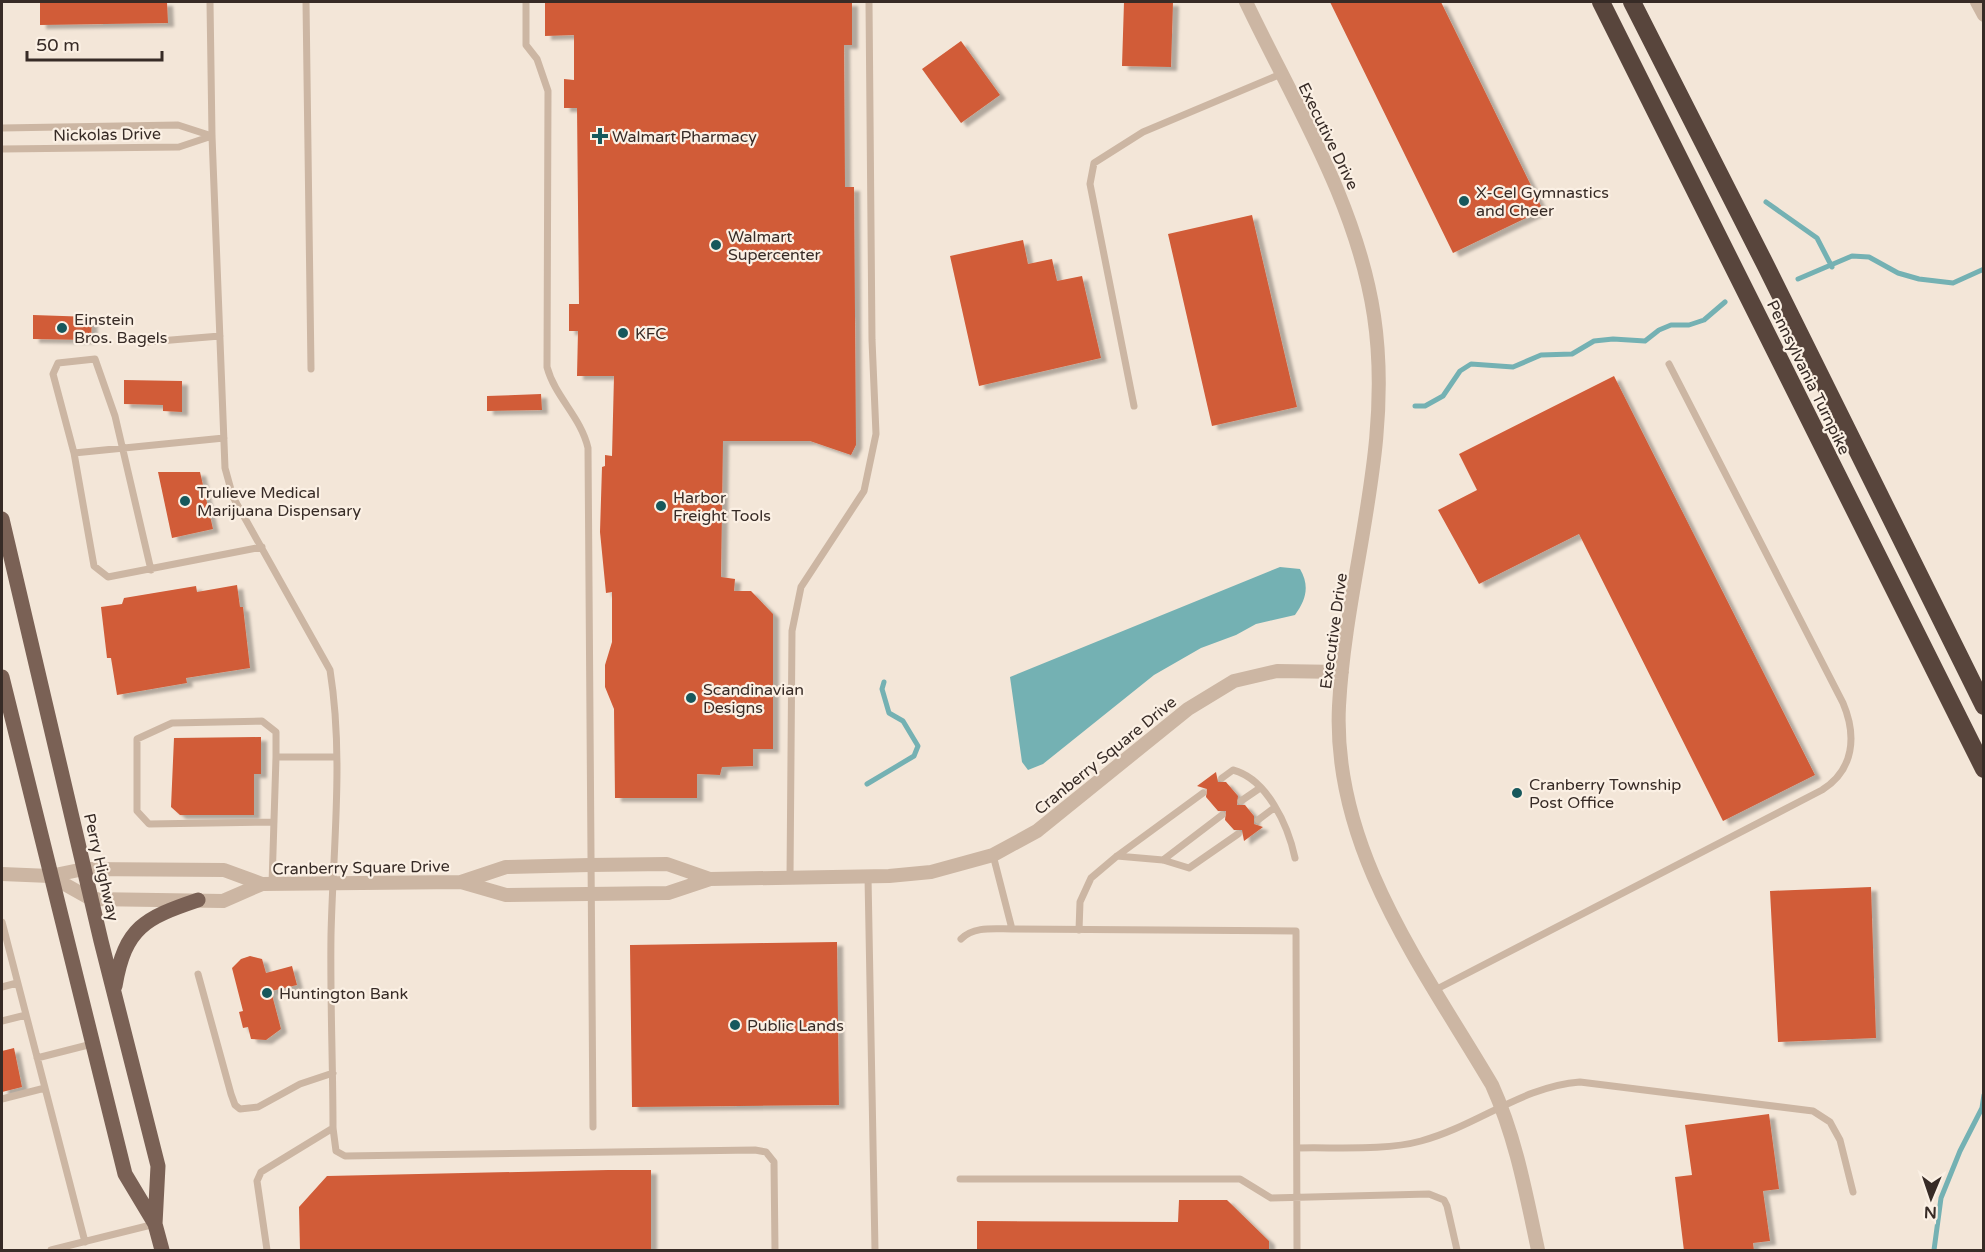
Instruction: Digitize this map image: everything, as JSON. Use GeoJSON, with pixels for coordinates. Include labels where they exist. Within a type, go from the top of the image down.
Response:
{"type":"FeatureCollection","features":[{"type":"Feature","properties":{"kind":"highway","name":"Pennsylvania Turnpike"},"geometry":{"type":"LineString","coordinates":[[1602,2],[1983,769]]}},
{"type":"Feature","properties":{"kind":"highway","name":"Pennsylvania Turnpike"},"geometry":{"type":"LineString","coordinates":[[1632,2],[1766,266],[1983,706]]}},
{"type":"Feature","properties":{"kind":"main road","name":"Perry Highway"},"geometry":{"type":"LineString","coordinates":[[2,519],[84,869],[159,1166],[155,1224]]}},
{"type":"Feature","properties":{"kind":"main road","name":"Perry Highway"},"geometry":{"type":"LineString","coordinates":[[2,677],[125,1174],[155,1224],[162,1251]]}},
{"type":"Feature","properties":{"kind":"main road"},"geometry":{"type":"LineString","coordinates":[[114,992],[122,954],[133,935],[156,916],[198,900]]}},
{"type":"Feature","properties":{"kind":"street","name":"Executive Drive"},"geometry":{"type":"LineString","coordinates":[[1246,2],[1345,207],[1365,273],[1377,343],[1379,409],[1375,463],[1342,672],[1339,709],[1344,776],[1359,841],[1385,901],[1434,990],[1492,1085],[1502,1107],[1515,1144],[1538,1251]]}},
{"type":"Feature","properties":{"kind":"street"},"geometry":{"type":"LineString","coordinates":[[1977,2],[1983,15]]}},
{"type":"Feature","properties":{"kind":"street","name":"Cranberry Square Drive"},"geometry":{"type":"LineString","coordinates":[[50,876],[84,869],[224,870],[267,884],[462,882],[506,895],[668,893],[710,879],[868,877],[931,872],[993,855],[1058,816],[1172,722],[1221,688],[1262,672],[1342,672]]}},
{"type":"Feature","properties":{"kind":"street","name":"Cranberry Square Drive"},"geometry":{"type":"LineString","coordinates":[[462,882],[506,867],[668,864],[710,879]]}},
{"type":"Feature","properties":{"kind":"street"},"geometry":{"type":"LineString","coordinates":[[2,874],[50,876]]}},
{"type":"Feature","properties":{"kind":"street","name":"Cranberry Square Drive"},"geometry":{"type":"LineString","coordinates":[[50,876],[92,899],[223,901],[267,884]]}},
{"type":"Feature","properties":{"kind":"lane"},"geometry":{"type":"LineString","coordinates":[[210,2],[212,136],[225,468],[233,497],[330,670],[335,702],[333,1128],[336,1151],[345,1156],[755,1150],[766,1152],[774,1162],[775,1251]]}},
{"type":"Feature","properties":{"kind":"lane"},"geometry":{"type":"LineString","coordinates":[[306,2],[310,369]]}},
{"type":"Feature","properties":{"kind":"lane"},"geometry":{"type":"LineString","coordinates":[[526,2],[526,45],[537,59],[548,91],[547,367],[550,378],[579,421],[588,448],[593,1127]]}},
{"type":"Feature","properties":{"kind":"lane"},"geometry":{"type":"LineString","coordinates":[[790,878],[792,631],[801,587],[864,491],[876,434],[872,340],[869,2]]}},
{"type":"Feature","properties":{"kind":"lane"},"geometry":{"type":"LineString","coordinates":[[1134,406],[1090,184],[1094,163],[1143,132],[1281,74]]}},
{"type":"Feature","properties":{"kind":"lane","name":"Nickolas Drive"},"geometry":{"type":"LineString","coordinates":[[2,128],[178,125],[212,136]]}},
{"type":"Feature","properties":{"kind":"lane","name":"Nickolas Drive"},"geometry":{"type":"LineString","coordinates":[[2,149],[178,147],[212,136]]}},
{"type":"Feature","properties":{"kind":"lane"},"geometry":{"type":"LineString","coordinates":[[147,342],[220,336]]}},
{"type":"Feature","properties":{"kind":"lane"},"geometry":{"type":"LineString","coordinates":[[151,570],[115,416],[96,359],[57,363],[53,374],[74,453],[94,566],[108,577],[151,570],[262,547]]}},
{"type":"Feature","properties":{"kind":"lane"},"geometry":{"type":"LineString","coordinates":[[1434,990],[1822,790],[1834,782],[1849,760],[1851,731],[1843,703],[1670,364]]}},
{"type":"Feature","properties":{"kind":"lane"},"geometry":{"type":"LineString","coordinates":[[74,453],[224,438]]}},
{"type":"Feature","properties":{"kind":"lane"},"geometry":{"type":"LineString","coordinates":[[267,884],[274,822],[276,732],[262,721],[172,723],[137,739],[137,811],[149,824],[274,822]]}},
{"type":"Feature","properties":{"kind":"lane"},"geometry":{"type":"LineString","coordinates":[[276,757],[335,757]]}},
{"type":"Feature","properties":{"kind":"lane"},"geometry":{"type":"LineString","coordinates":[[1222,778],[1233,770],[1248,774],[1275,808],[1284,824],[1295,858]]}},
{"type":"Feature","properties":{"kind":"lane"},"geometry":{"type":"LineString","coordinates":[[1241,801],[1260,788]]}},
{"type":"Feature","properties":{"kind":"lane"},"geometry":{"type":"LineString","coordinates":[[1079,930],[1078,916],[1085,888],[1099,871],[1203,793]]}},
{"type":"Feature","properties":{"kind":"lane"},"geometry":{"type":"LineString","coordinates":[[1258,819],[1275,808]]}},
{"type":"Feature","properties":{"kind":"lane"},"geometry":{"type":"LineString","coordinates":[[1163,860],[1222,815]]}},
{"type":"Feature","properties":{"kind":"lane"},"geometry":{"type":"LineString","coordinates":[[1117,856],[1163,860],[1188,868],[1238,834]]}},
{"type":"Feature","properties":{"kind":"lane"},"geometry":{"type":"LineString","coordinates":[[993,855],[1012,929]]}},
{"type":"Feature","properties":{"kind":"lane"},"geometry":{"type":"LineString","coordinates":[[868,877],[875,1251]]}},
{"type":"Feature","properties":{"kind":"lane"},"geometry":{"type":"LineString","coordinates":[[2,921],[85,1242]]}},
{"type":"Feature","properties":{"kind":"lane"},"geometry":{"type":"LineString","coordinates":[[961,939],[968,932],[978,930],[1012,929],[1296,931],[1297,1251]]}},
{"type":"Feature","properties":{"kind":"lane"},"geometry":{"type":"LineString","coordinates":[[198,974],[231,1094],[235,1105],[240,1109],[258,1107],[300,1084],[333,1073]]}},
{"type":"Feature","properties":{"kind":"lane"},"geometry":{"type":"LineString","coordinates":[[2,987],[17,983]]}},
{"type":"Feature","properties":{"kind":"lane"},"geometry":{"type":"LineString","coordinates":[[2,1021],[26,1015]]}},
{"type":"Feature","properties":{"kind":"lane"},"geometry":{"type":"LineString","coordinates":[[37,1058],[92,1044]]}},
{"type":"Feature","properties":{"kind":"lane"},"geometry":{"type":"LineString","coordinates":[[1298,1148],[1389,1145],[1420,1141],[1477,1121],[1545,1088],[1580,1082],[1813,1111],[1830,1122],[1840,1140],[1853,1191]]}},
{"type":"Feature","properties":{"kind":"lane"},"geometry":{"type":"LineString","coordinates":[[2,1098],[45,1088]]}},
{"type":"Feature","properties":{"kind":"lane"},"geometry":{"type":"LineString","coordinates":[[267,1251],[257,1181],[261,1172],[333,1128]]}},
{"type":"Feature","properties":{"kind":"lane"},"geometry":{"type":"LineString","coordinates":[[960,1179],[1240,1179],[1271,1197],[1438,1196],[1447,1206],[1457,1251]]}},
{"type":"Feature","properties":{"kind":"lane"},"geometry":{"type":"LineString","coordinates":[[51,1250],[155,1224]]}},
{"type":"Feature","properties":{"kind":"water"},"geometry":{"type":"Polygon","coordinates":[[[1280,567],[1300,569],[1305,581],[1302,604],[1295,615],[1256,624],[1236,635],[1201,648],[1154,675],[1043,764],[1028,770],[1022,762],[1010,677],[1280,567]]]}},
{"type":"Feature","properties":{"kind":"building"},"geometry":{"type":"Polygon","coordinates":[[[40,2],[167,2],[168,23],[40,25],[40,2]]]}},
{"type":"Feature","properties":{"kind":"building","name":"Walmart Supercenter"},"geometry":{"type":"Polygon","coordinates":[[[545,2],[852,2],[852,45],[844,45],[845,187],[854,187],[856,445],[851,455],[810,441],[723,441],[721,577],[735,579],[734,591],[751,591],[773,614],[773,749],[753,749],[753,766],[722,767],[720,775],[697,774],[697,798],[615,798],[614,709],[605,687],[605,665],[612,642],[612,592],[606,593],[600,532],[602,467],[605,466],[605,455],[612,456],[614,376],[577,376],[578,331],[569,331],[569,304],[579,304],[577,108],[564,108],[564,79],[574,80],[574,35],[545,36],[545,2]]]}},
{"type":"Feature","properties":{"kind":"building"},"geometry":{"type":"Polygon","coordinates":[[[1124,2],[1173,2],[1171,67],[1122,66],[1124,2]]]}},
{"type":"Feature","properties":{"kind":"building"},"geometry":{"type":"Polygon","coordinates":[[[1330,2],[1441,2],[1543,210],[1453,253],[1330,2]]]}},
{"type":"Feature","properties":{"kind":"building"},"geometry":{"type":"Polygon","coordinates":[[[961,41],[1000,95],[961,123],[922,69],[961,41]]]}},
{"type":"Feature","properties":{"kind":"building"},"geometry":{"type":"Polygon","coordinates":[[[1252,215],[1297,407],[1212,426],[1168,234],[1252,215]]]}},
{"type":"Feature","properties":{"kind":"building"},"geometry":{"type":"Polygon","coordinates":[[[1023,240],[1028,264],[1052,259],[1057,281],[1082,276],[1101,358],[979,386],[950,256],[1023,240]]]}},
{"type":"Feature","properties":{"kind":"building","name":"Einstein Bros. Bagels"},"geometry":{"type":"Polygon","coordinates":[[[33,315],[92,317],[91,340],[33,339],[33,315]]]}},
{"type":"Feature","properties":{"kind":"building"},"geometry":{"type":"Polygon","coordinates":[[[1614,376],[1815,775],[1723,821],[1579,534],[1479,584],[1438,510],[1477,490],[1459,454],[1614,376]]]}},
{"type":"Feature","properties":{"kind":"building"},"geometry":{"type":"Polygon","coordinates":[[[124,380],[182,381],[182,412],[163,411],[163,405],[124,404],[124,380]]]}},
{"type":"Feature","properties":{"kind":"building"},"geometry":{"type":"Polygon","coordinates":[[[541,394],[542,410],[487,411],[487,396],[541,394]]]}},
{"type":"Feature","properties":{"kind":"building","name":"Trulieve Medical Marijuana Dispensary"},"geometry":{"type":"Polygon","coordinates":[[[158,472],[200,472],[213,529],[172,538],[158,472]]]}},
{"type":"Feature","properties":{"kind":"building"},"geometry":{"type":"Polygon","coordinates":[[[237,585],[240,607],[243,607],[250,668],[186,678],[187,683],[117,695],[111,658],[107,658],[101,607],[122,604],[124,598],[196,586],[197,592],[237,585]]]}},
{"type":"Feature","properties":{"kind":"building"},"geometry":{"type":"Polygon","coordinates":[[[261,737],[261,774],[254,774],[254,815],[180,815],[171,807],[174,738],[261,737]]]}},
{"type":"Feature","properties":{"kind":"building"},"geometry":{"type":"Polygon","coordinates":[[[1216,772],[1218,782],[1226,782],[1238,796],[1237,805],[1245,805],[1254,816],[1254,824],[1263,827],[1244,841],[1242,830],[1234,830],[1225,820],[1226,811],[1218,811],[1206,797],[1207,789],[1197,786],[1216,772]]]}},
{"type":"Feature","properties":{"kind":"building"},"geometry":{"type":"Polygon","coordinates":[[[1871,887],[1876,1038],[1778,1042],[1770,891],[1871,887]]]}},
{"type":"Feature","properties":{"kind":"building","name":"Public Lands"},"geometry":{"type":"Polygon","coordinates":[[[837,942],[839,1105],[632,1107],[630,945],[837,942]]]}},
{"type":"Feature","properties":{"kind":"building"},"geometry":{"type":"Polygon","coordinates":[[[250,956],[262,959],[266,973],[292,966],[297,985],[271,991],[281,1029],[266,1040],[251,1039],[248,1027],[243,1028],[239,1012],[243,1011],[232,968],[241,959],[250,956]]]}},
{"type":"Feature","properties":{"kind":"building"},"geometry":{"type":"Polygon","coordinates":[[[14,1048],[22,1087],[2,1092],[2,1051],[14,1048]]]}},
{"type":"Feature","properties":{"kind":"building"},"geometry":{"type":"Polygon","coordinates":[[[1769,1114],[1779,1189],[1763,1191],[1770,1241],[1753,1243],[1754,1251],[1684,1251],[1675,1177],[1692,1175],[1685,1125],[1769,1114]]]}},
{"type":"Feature","properties":{"kind":"building"},"geometry":{"type":"Polygon","coordinates":[[[651,1170],[651,1251],[300,1251],[299,1207],[327,1176],[651,1170]]]}},
{"type":"Feature","properties":{"kind":"building"},"geometry":{"type":"Polygon","coordinates":[[[1179,1200],[1227,1200],[1269,1241],[1269,1251],[977,1251],[977,1221],[1178,1222],[1179,1200]]]}},
{"type":"Feature","properties":{"kind":"waterway"},"geometry":{"type":"LineString","coordinates":[[1766,202],[1817,238],[1832,267]]}},
{"type":"Feature","properties":{"kind":"waterway"},"geometry":{"type":"LineString","coordinates":[[1798,279],[1852,256],[1869,257],[1898,273],[1919,279],[1953,283],[1984,269]]}},
{"type":"Feature","properties":{"kind":"waterway"},"geometry":{"type":"LineString","coordinates":[[1415,406],[1425,406],[1443,396],[1460,371],[1471,364],[1513,367],[1541,355],[1572,354],[1594,341],[1613,339],[1645,341],[1659,330],[1671,325],[1689,325],[1704,320],[1725,302]]}},
{"type":"Feature","properties":{"kind":"waterway"},"geometry":{"type":"LineString","coordinates":[[867,784],[914,756],[918,746],[903,721],[889,713],[882,689],[884,682]]}},
{"type":"Feature","properties":{"kind":"waterway"},"geometry":{"type":"LineString","coordinates":[[1934,1250],[1941,1198],[1960,1151],[1982,1108],[1984,1095]]}},
{"type":"Feature","properties":{"kind":"place","name":"Walmart Pharmacy"},"geometry":{"type":"Point","coordinates":[600,136]}},
{"type":"Feature","properties":{"kind":"place","name":"X-Cel Gymnastics and Cheer"},"geometry":{"type":"Point","coordinates":[1464,201]}},
{"type":"Feature","properties":{"kind":"place","name":"Walmart Supercenter"},"geometry":{"type":"Point","coordinates":[716,245]}},
{"type":"Feature","properties":{"kind":"place","name":"Einstein Bros. Bagels"},"geometry":{"type":"Point","coordinates":[62,328]}},
{"type":"Feature","properties":{"kind":"place","name":"KFC"},"geometry":{"type":"Point","coordinates":[623,333]}},
{"type":"Feature","properties":{"kind":"place","name":"Trulieve Medical Marijuana Dispensary"},"geometry":{"type":"Point","coordinates":[185,501]}},
{"type":"Feature","properties":{"kind":"place","name":"Harbor Freight Tools"},"geometry":{"type":"Point","coordinates":[661,506]}},
{"type":"Feature","properties":{"kind":"place","name":"Scandinavian Designs"},"geometry":{"type":"Point","coordinates":[691,698]}},
{"type":"Feature","properties":{"kind":"place","name":"Cranberry Township Post Office"},"geometry":{"type":"Point","coordinates":[1517,793]}},
{"type":"Feature","properties":{"kind":"place","name":"Huntington Bank"},"geometry":{"type":"Point","coordinates":[267,993]}},
{"type":"Feature","properties":{"kind":"place","name":"Public Lands"},"geometry":{"type":"Point","coordinates":[735,1025]}}]}
